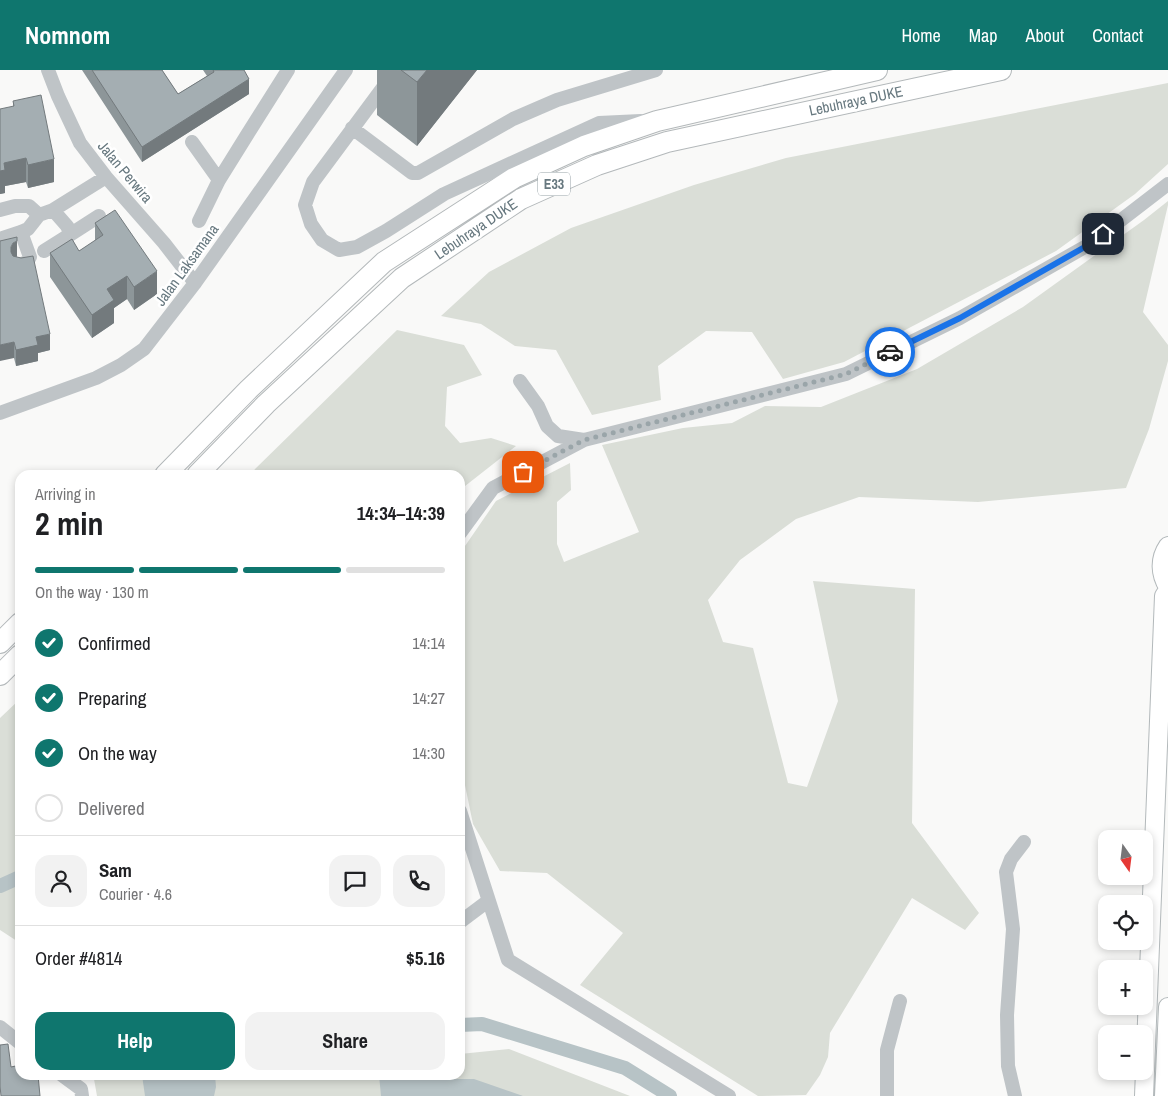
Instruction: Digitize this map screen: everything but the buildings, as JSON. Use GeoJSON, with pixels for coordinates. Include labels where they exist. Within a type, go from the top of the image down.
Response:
{"type":"FeatureCollection","features":[{"type":"Feature","properties":{"kind":"highway","name":"Lebuhraya DUKE"},"geometry":{"type":"LineString","coordinates":[[170,470],[250,389],[384,262],[514,178],[584,146],[657,121],[877,70]]}},
{"type":"Feature","properties":{"kind":"highway","name":"Lebuhraya DUKE"},"geometry":{"type":"LineString","coordinates":[[202,470],[266,404],[402,278],[521,199],[597,165],[668,142],[1001,70]]}},
{"type":"Feature","properties":{"kind":"highway"},"geometry":{"type":"LineString","coordinates":[[0,643],[15,627]]}},
{"type":"Feature","properties":{"kind":"highway"},"geometry":{"type":"LineString","coordinates":[[0,675],[15,660]]}},
{"type":"Feature","properties":{"kind":"main road"},"geometry":{"type":"LineString","coordinates":[[1144,1096],[1164,596],[1168,589],[1161,570],[1162,560],[1168,546]]}},
{"type":"Feature","properties":{"kind":"main road"},"geometry":{"type":"LineString","coordinates":[[1164,1096],[1168,1006]]}},
{"type":"Feature","properties":{"kind":"street","name":"Jalan Perwira"},"geometry":{"type":"LineString","coordinates":[[48,70],[80,143],[106,178],[164,243],[195,283]]}},
{"type":"Feature","properties":{"kind":"street"},"geometry":{"type":"LineString","coordinates":[[199,221],[220,180],[288,70]]}},
{"type":"Feature","properties":{"kind":"street","name":"Jalan Laksamana"},"geometry":{"type":"LineString","coordinates":[[0,413],[96,378],[121,366],[144,349],[195,283],[345,70]]}},
{"type":"Feature","properties":{"kind":"street"},"geometry":{"type":"LineString","coordinates":[[396,70],[313,182],[305,205],[311,224],[322,240],[340,250],[357,248],[444,194],[599,123],[657,121]]}},
{"type":"Feature","properties":{"kind":"street"},"geometry":{"type":"LineString","coordinates":[[352,128],[412,173],[418,174],[513,119],[556,100],[656,70]]}},
{"type":"Feature","properties":{"kind":"street"},"geometry":{"type":"LineString","coordinates":[[192,142],[220,180]]}},
{"type":"Feature","properties":{"kind":"street"},"geometry":{"type":"LineString","coordinates":[[0,239],[28,228],[39,215],[53,210],[106,178]]}},
{"type":"Feature","properties":{"kind":"street"},"geometry":{"type":"LineString","coordinates":[[465,526],[493,488],[584,440],[846,374],[960,318],[1090,244],[1168,184]]}},
{"type":"Feature","properties":{"kind":"street"},"geometry":{"type":"LineString","coordinates":[[0,210],[15,206],[29,206],[39,215]]}},
{"type":"Feature","properties":{"kind":"street"},"geometry":{"type":"LineString","coordinates":[[53,210],[67,226],[71,234]]}},
{"type":"Feature","properties":{"kind":"street"},"geometry":{"type":"LineString","coordinates":[[44,251],[99,216]]}},
{"type":"Feature","properties":{"kind":"street"},"geometry":{"type":"LineString","coordinates":[[19,265],[27,262],[30,257],[21,232]]}},
{"type":"Feature","properties":{"kind":"street"},"geometry":{"type":"LineString","coordinates":[[520,381],[538,406],[547,426],[558,436],[584,440]]}},
{"type":"Feature","properties":{"kind":"street"},"geometry":{"type":"LineString","coordinates":[[465,827],[508,960],[729,1096]]}},
{"type":"Feature","properties":{"kind":"street"},"geometry":{"type":"LineString","coordinates":[[1015,1096],[1008,1066],[1007,1015],[1013,928],[1006,872],[1011,859],[1024,842]]}},
{"type":"Feature","properties":{"kind":"street"},"geometry":{"type":"LineString","coordinates":[[465,918],[488,901]]}},
{"type":"Feature","properties":{"kind":"street"},"geometry":{"type":"LineString","coordinates":[[886,1096],[887,1050],[900,1001]]}},
{"type":"Feature","properties":{"kind":"street"},"geometry":{"type":"LineString","coordinates":[[0,1027],[15,1039]]}},
{"type":"Feature","properties":{"kind":"street"},"geometry":{"type":"LineString","coordinates":[[69,1080],[81,1089],[82,1096]]}},
{"type":"Feature","properties":{"kind":"shaded area"},"geometry":{"type":"Polygon","coordinates":[[[1168,83],[1168,164],[1135,194],[1056,251],[844,362],[783,379],[752,332],[706,331],[658,366],[661,400],[592,415],[556,350],[515,346],[481,324],[441,316],[489,272],[571,228],[694,185],[786,158],[1168,83]]]}},
{"type":"Feature","properties":{"kind":"shaded area"},"geometry":{"type":"Polygon","coordinates":[[[1168,201],[1143,312],[1168,345],[1168,361],[1149,429],[1126,488],[978,502],[859,497],[796,519],[740,560],[708,600],[723,642],[753,648],[788,783],[807,787],[838,701],[813,581],[915,589],[912,823],[979,913],[965,930],[912,898],[830,1033],[828,1057],[820,1075],[806,1095],[758,1096],[580,985],[623,933],[547,873],[500,871],[473,824],[465,785],[465,546],[496,501],[570,463],[571,490],[557,502],[557,544],[564,562],[639,532],[602,445],[683,428],[732,423],[765,406],[821,407],[917,369],[1023,307],[1168,201]]]}},
{"type":"Feature","properties":{"kind":"shaded area"},"geometry":{"type":"Polygon","coordinates":[[[397,330],[464,345],[482,375],[447,387],[445,426],[460,443],[491,438],[516,446],[465,486],[465,470],[254,470],[397,330]]]}},
{"type":"Feature","properties":{"kind":"shaded area"},"geometry":{"type":"Polygon","coordinates":[[[15,704],[15,940],[0,930],[0,718],[15,704]]]}},
{"type":"Feature","properties":{"kind":"shaded area"},"geometry":{"type":"Polygon","coordinates":[[[509,1049],[630,1096],[97,1096],[94,1080],[465,1080],[465,1053],[509,1049]]]}},
{"type":"Feature","properties":{"kind":"shaded area"},"geometry":{"type":"Polygon","coordinates":[[[474,1079],[523,1096],[381,1096],[379,1080],[474,1079]]]}},
{"type":"Feature","properties":{"kind":"shaded area"},"geometry":{"type":"Polygon","coordinates":[[[143,1080],[215,1080],[214,1096],[145,1096],[143,1080]]]}},
{"type":"Feature","properties":{"kind":"waterway"},"geometry":{"type":"LineString","coordinates":[[0,886],[15,879]]}},
{"type":"Feature","properties":{"kind":"waterway"},"geometry":{"type":"LineString","coordinates":[[465,1025],[482,1024],[625,1068],[670,1096]]}},
{"type":"Feature","properties":{"kind":"way so far"},"geometry":{"type":"LineString","coordinates":[[523,472],[584,440],[846,374],[890,352]]}},
{"type":"Feature","properties":{"kind":"route"},"geometry":{"type":"LineString","coordinates":[[890,352],[960,318],[1090,244],[1103,234]]}}]}
